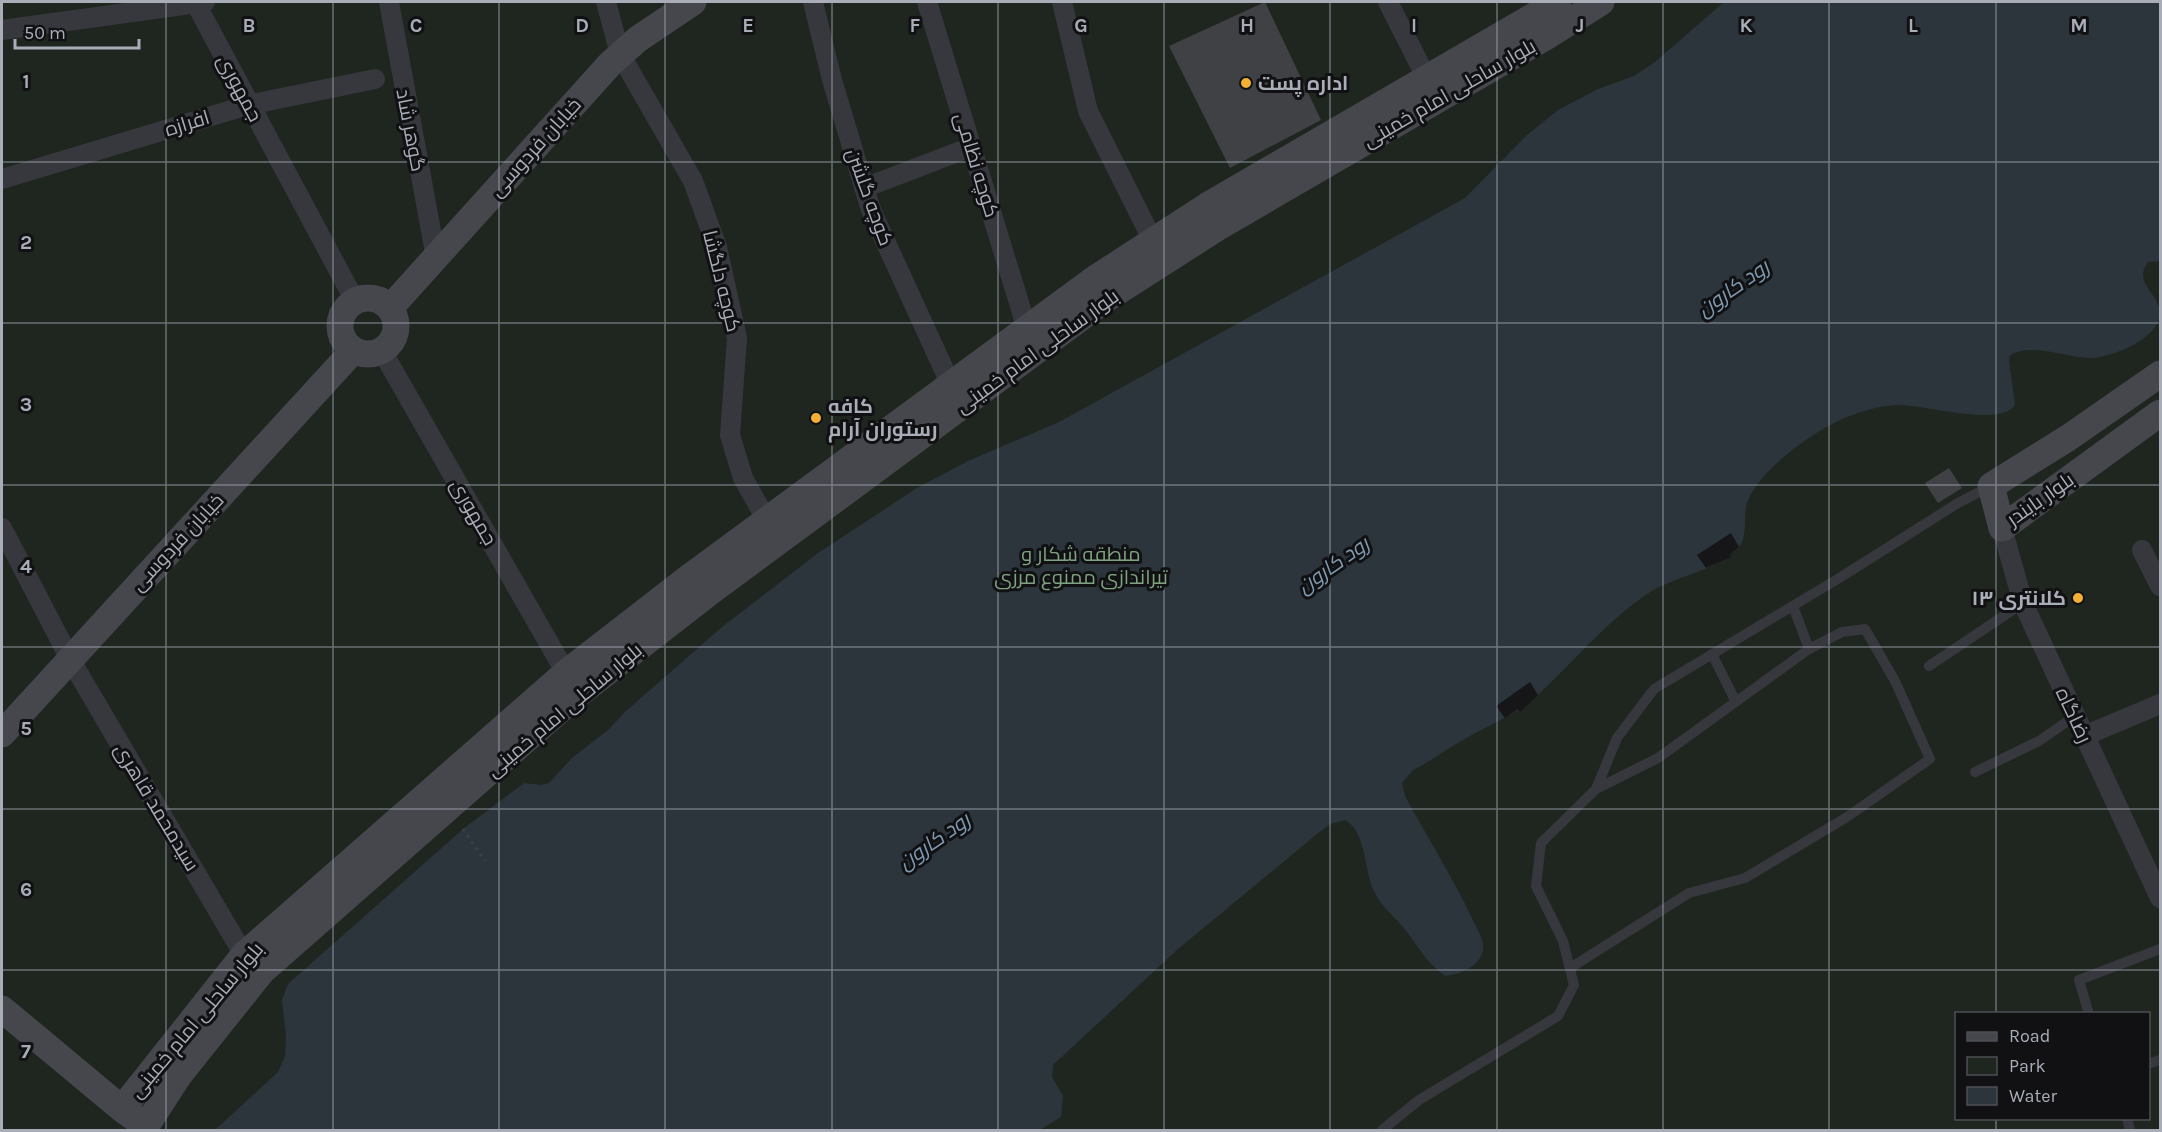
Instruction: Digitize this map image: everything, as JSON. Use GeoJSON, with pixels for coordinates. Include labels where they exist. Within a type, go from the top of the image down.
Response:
{"type":"FeatureCollection","features":[{"type":"Feature","properties":{"kind":"main road","name":"خیابان فردوسی"},"geometry":{"type":"LineString","coordinates":[[390,308],[621,54],[693,2]]}},
{"type":"Feature","properties":{"kind":"main road","name":"بلوار ساحلی امام خمینی"},"geometry":{"type":"LineString","coordinates":[[2,1009],[122,1109],[253,963],[572,684],[767,521],[1093,280],[1207,206],[1558,2]]}},
{"type":"Feature","properties":{"kind":"main road","name":"بلوار ساحلی امام خمینی"},"geometry":{"type":"LineString","coordinates":[[572,684],[706,595],[1106,299],[1220,226],[1537,42],[1601,2]]}},
{"type":"Feature","properties":{"kind":"main road"},"geometry":{"type":"LineString","coordinates":[[374,298],[390,308],[396,326],[390,344],[382,351],[368,355],[353,351],[346,345],[339,330],[342,313],[355,301],[374,298]]}},
{"type":"Feature","properties":{"kind":"main road","name":"خیابان فردوسی"},"geometry":{"type":"LineString","coordinates":[[2,734],[353,351]]}},
{"type":"Feature","properties":{"kind":"main road","name":"بلوار بایندر"},"geometry":{"type":"LineString","coordinates":[[2160,374],[2068,438],[1991,486],[2002,528],[2160,414]]}},
{"type":"Feature","properties":{"kind":"street"},"geometry":{"type":"LineString","coordinates":[[2,30],[199,2]]}},
{"type":"Feature","properties":{"kind":"street","name":"جمهوری"},"geometry":{"type":"LineString","coordinates":[[199,2],[248,105],[355,301]]}},
{"type":"Feature","properties":{"kind":"street","name":"گوهر شاد"},"geometry":{"type":"LineString","coordinates":[[389,2],[436,258]]}},
{"type":"Feature","properties":{"kind":"street","name":"کوچه دلگشا"},"geometry":{"type":"LineString","coordinates":[[606,2],[621,54],[693,180],[717,247],[737,338],[730,435],[743,478],[767,521]]}},
{"type":"Feature","properties":{"kind":"street","name":"کوچه گلشن"},"geometry":{"type":"LineString","coordinates":[[813,2],[831,80],[870,210],[951,385]]}},
{"type":"Feature","properties":{"kind":"street","name":"کوچه نظامی"},"geometry":{"type":"LineString","coordinates":[[927,2],[1027,329]]}},
{"type":"Feature","properties":{"kind":"street"},"geometry":{"type":"LineString","coordinates":[[1062,2],[1088,111],[1153,241]]}},
{"type":"Feature","properties":{"kind":"street"},"geometry":{"type":"LineString","coordinates":[[1388,2],[1426,79]]}},
{"type":"Feature","properties":{"kind":"street","name":"افرازه"},"geometry":{"type":"LineString","coordinates":[[2,179],[248,105],[375,79]]}},
{"type":"Feature","properties":{"kind":"street"},"geometry":{"type":"LineString","coordinates":[[864,188],[971,147]]}},
{"type":"Feature","properties":{"kind":"street","name":"جمهوری"},"geometry":{"type":"LineString","coordinates":[[382,351],[572,684]]}},
{"type":"Feature","properties":{"kind":"street","name":"سیدمحمد قاهری"},"geometry":{"type":"LineString","coordinates":[[2,528],[70,659],[253,963]]}},
{"type":"Feature","properties":{"kind":"street","name":"رضاگاه"},"geometry":{"type":"LineString","coordinates":[[2002,528],[2023,603],[2160,898]]}},
{"type":"Feature","properties":{"kind":"street"},"geometry":{"type":"LineString","coordinates":[[2142,549],[2160,586]]}},
{"type":"Feature","properties":{"kind":"street"},"geometry":{"type":"LineString","coordinates":[[2084,736],[2160,704]]}},
{"type":"Feature","properties":{"kind":"lane"},"geometry":{"type":"LineString","coordinates":[[1596,789],[1617,738],[1654,689],[1958,503],[1991,486]]}},
{"type":"Feature","properties":{"kind":"lane"},"geometry":{"type":"LineString","coordinates":[[1929,666],[2023,603]]}},
{"type":"Feature","properties":{"kind":"lane"},"geometry":{"type":"LineString","coordinates":[[1793,606],[1809,649]]}},
{"type":"Feature","properties":{"kind":"lane"},"geometry":{"type":"LineString","coordinates":[[1382,1131],[1419,1100],[1558,1016],[1574,985],[1563,941],[1536,886],[1541,843],[1596,789],[1658,758],[1809,649],[1842,632],[1865,629],[1895,681],[1929,759],[1847,817],[1745,878],[1689,893],[1570,968]]}},
{"type":"Feature","properties":{"kind":"lane"},"geometry":{"type":"LineString","coordinates":[[1712,654],[1736,702]]}},
{"type":"Feature","properties":{"kind":"lane"},"geometry":{"type":"LineString","coordinates":[[1975,772],[2039,741],[2074,716]]}},
{"type":"Feature","properties":{"kind":"lane"},"geometry":{"type":"LineString","coordinates":[[2088,1012],[2079,980],[2160,949]]}},
{"type":"Feature","properties":{"kind":"path"},"geometry":{"type":"LineString","coordinates":[[463,829],[485,861]]}},
{"type":"Feature","properties":{"kind":"green space","name":"منطقه شکار و تیراندازی ممنوع مرزی"},"geometry":{"type":"Polygon","coordinates":[[[2,2],[2160,2],[2160,1130],[2,1130],[2,2]]]}},
{"type":"Feature","properties":{"kind":"water","name":"رود کارون"},"geometry":{"type":"Polygon","coordinates":[[[1724,2],[2160,2],[2160,261],[2148,262],[2143,275],[2147,287],[2158,304],[2159,321],[2153,330],[2135,344],[2102,357],[2083,358],[2040,350],[2020,351],[2010,355],[2015,405],[2007,412],[1978,415],[1897,405],[1854,414],[1814,434],[1773,466],[1762,478],[1747,503],[1742,543],[1730,555],[1709,567],[1650,592],[1606,627],[1532,700],[1412,771],[1402,783],[1405,796],[1456,887],[1483,944],[1480,958],[1471,967],[1465,971],[1445,976],[1427,959],[1379,899],[1372,886],[1358,834],[1345,820],[1330,824],[1317,834],[1178,949],[1053,1065],[1052,1077],[1063,1096],[1061,1117],[1040,1130],[215,1130],[278,1072],[285,1056],[286,1037],[282,1000],[288,984],[463,829],[524,783],[541,785],[549,783],[572,758],[608,730],[626,711],[722,627],[818,553],[917,488],[968,461],[1059,422],[1465,198],[1527,135],[1558,110],[1598,89],[1634,76],[1655,62],[1724,2]]]}},
{"type":"Feature","properties":{"kind":"pier"},"geometry":{"type":"Polygon","coordinates":[[[1731,533],[1739,547],[1730,555],[1731,557],[1706,568],[1697,555],[1731,533]]]}},
{"type":"Feature","properties":{"kind":"pier"},"geometry":{"type":"Polygon","coordinates":[[[1530,682],[1538,695],[1520,712],[1518,709],[1505,718],[1496,706],[1530,682]]]}},
{"type":"Feature","properties":{"kind":"building","name":"اداره پست"},"geometry":{"type":"Polygon","coordinates":[[[1265,2],[1321,120],[1230,168],[1169,46],[1265,2]]]}},
{"type":"Feature","properties":{"kind":"building"},"geometry":{"type":"Polygon","coordinates":[[[1949,468],[1962,488],[1938,503],[1925,483],[1949,468]]]}},
{"type":"Feature","properties":{"kind":"place","name":"اداره پست"},"geometry":{"type":"Point","coordinates":[1246,83]}},
{"type":"Feature","properties":{"kind":"place","name":"کافه رستوران آرام"},"geometry":{"type":"Point","coordinates":[816,418]}},
{"type":"Feature","properties":{"kind":"place","name":"کلانتری ۱۳"},"geometry":{"type":"Point","coordinates":[2078,598]}}]}
